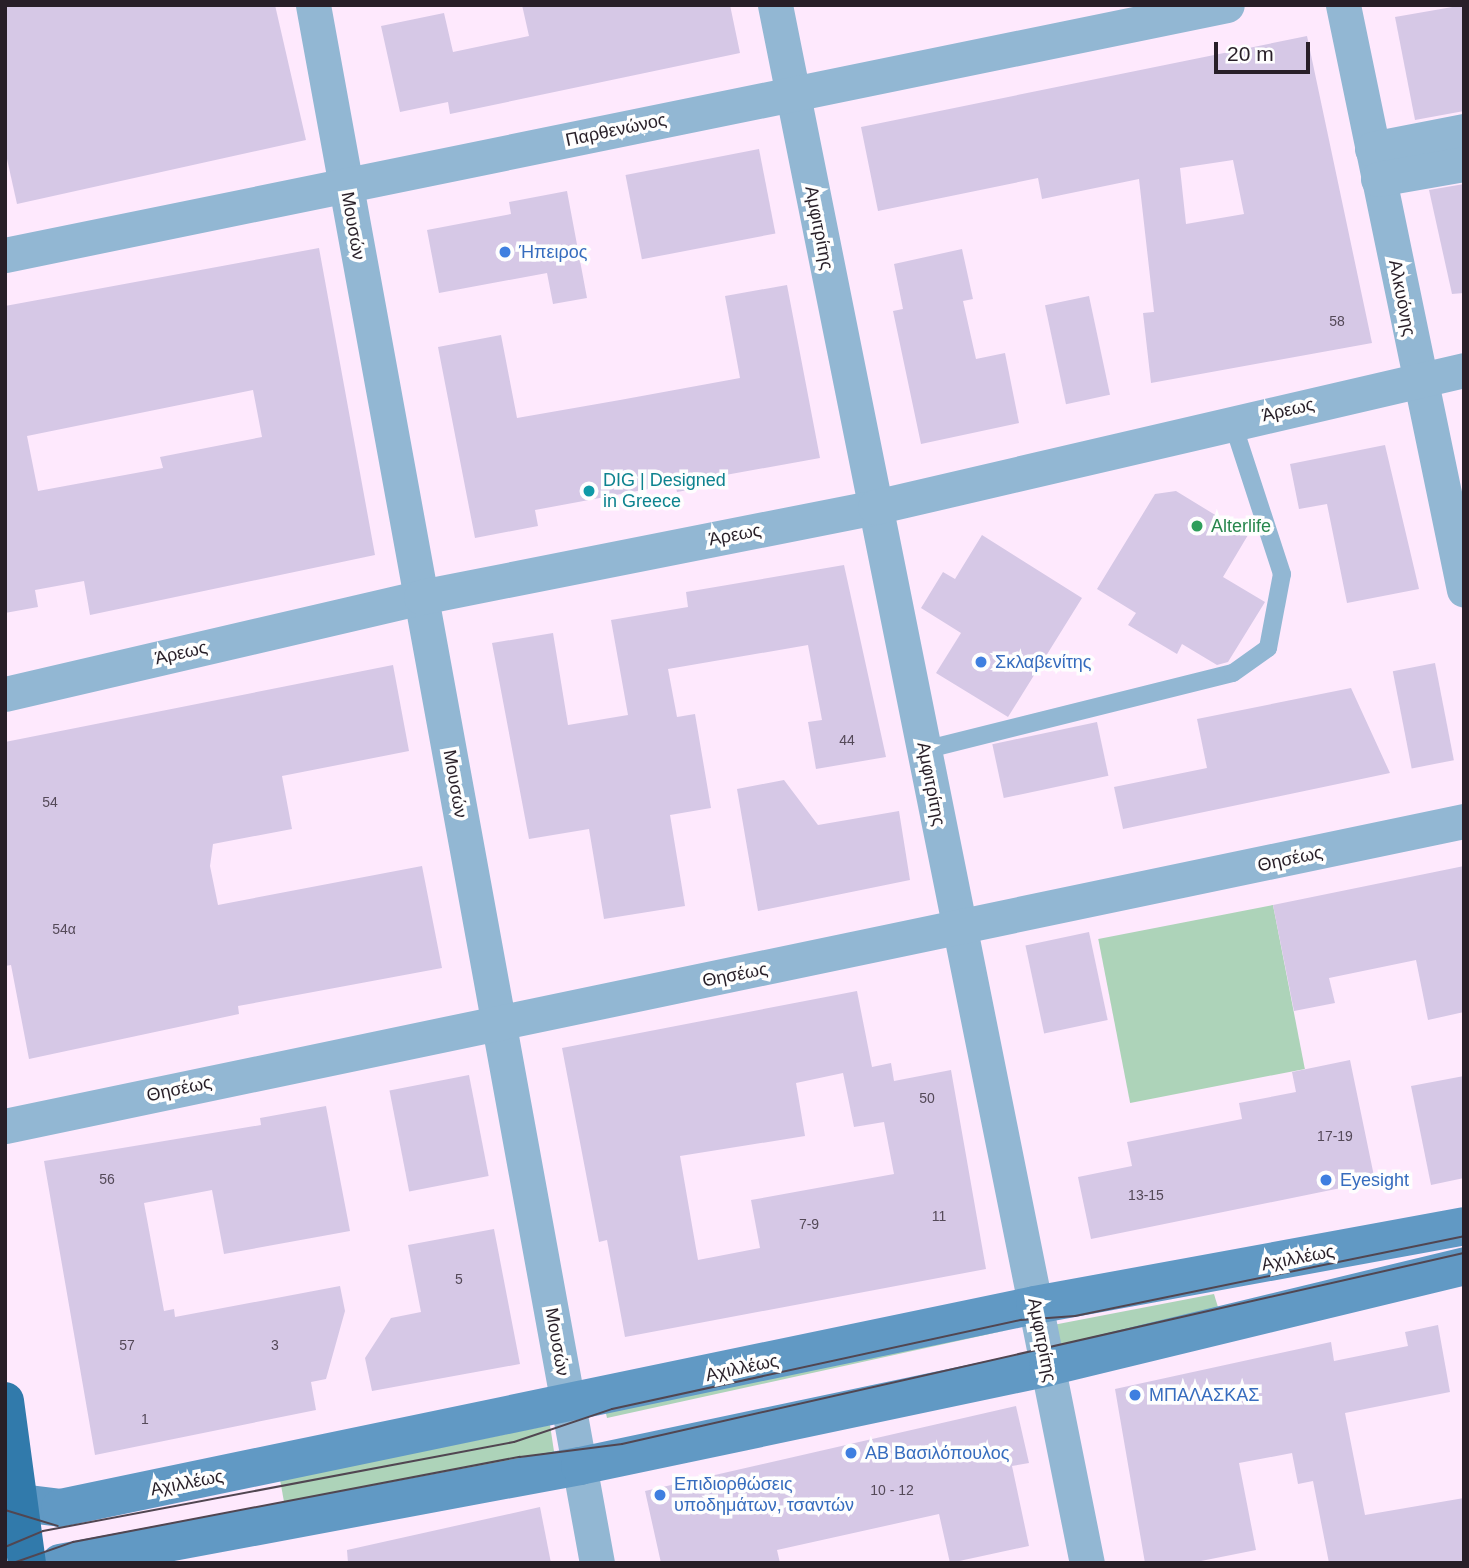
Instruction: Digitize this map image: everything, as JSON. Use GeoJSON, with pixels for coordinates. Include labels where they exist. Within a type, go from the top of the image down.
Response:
{"type":"FeatureCollection","features":[{"type":"Feature","properties":{"kind":"highway"},"geometry":{"type":"LineString","coordinates":[[5,1401],[21,1503],[27,1563]]}},
{"type":"Feature","properties":{"kind":"main road","name":"Αχιλλέως"},"geometry":{"type":"LineString","coordinates":[[21,1503],[60,1508],[569,1405],[1035,1305],[1464,1226]]}},
{"type":"Feature","properties":{"kind":"main road"},"geometry":{"type":"LineString","coordinates":[[60,1563],[580,1466],[1048,1367],[1464,1266]]}},
{"type":"Feature","properties":{"kind":"street","name":"Μουσών"},"geometry":{"type":"LineString","coordinates":[[313,5],[597,1563]]}},
{"type":"Feature","properties":{"kind":"street","name":"Αμφιτρίτης"},"geometry":{"type":"LineString","coordinates":[[775,5],[1048,1367],[1080,1561]]}},
{"type":"Feature","properties":{"kind":"street","name":"Παρθενώνος"},"geometry":{"type":"LineString","coordinates":[[5,256],[345,184],[1227,5]]}},
{"type":"Feature","properties":{"kind":"street","name":"Αλκυόνης"},"geometry":{"type":"LineString","coordinates":[[1343,5],[1464,590]]}},
{"type":"Feature","properties":{"kind":"street"},"geometry":{"type":"LineString","coordinates":[[1375,164],[1464,131]]}},
{"type":"Feature","properties":{"kind":"street"},"geometry":{"type":"LineString","coordinates":[[1375,164],[1464,164]]}},
{"type":"Feature","properties":{"kind":"street","name":"Άρεως"},"geometry":{"type":"LineString","coordinates":[[5,694],[421,597],[875,507],[1464,370]]}},
{"type":"Feature","properties":{"kind":"street","name":"Θησέως"},"geometry":{"type":"LineString","coordinates":[[5,1126],[498,1022],[960,930],[1464,821]]}},
{"type":"Feature","properties":{"kind":"lane"},"geometry":{"type":"LineString","coordinates":[[924,750],[1233,673],[1268,648],[1282,574],[1233,424]]}},
{"type":"Feature","properties":{"kind":"green space"},"geometry":{"type":"Polygon","coordinates":[[[1273,905],[1305,1069],[1130,1103],[1098,939],[1273,905]]]}},
{"type":"Feature","properties":{"kind":"green space"},"geometry":{"type":"Polygon","coordinates":[[[1214,1294],[1221,1317],[1061,1356],[1053,1325],[1214,1294]]]}},
{"type":"Feature","properties":{"kind":"green space"},"geometry":{"type":"Polygon","coordinates":[[[1008,1330],[607,1418],[604,1405],[1008,1330]]]}},
{"type":"Feature","properties":{"kind":"green space"},"geometry":{"type":"Polygon","coordinates":[[[550,1425],[555,1458],[285,1507],[280,1480],[550,1425]]]}},
{"type":"Feature","properties":{"kind":"building"},"geometry":{"type":"Polygon","coordinates":[[[5,5],[275,5],[306,140],[17,204],[5,150],[5,5]]]}},
{"type":"Feature","properties":{"kind":"building"},"geometry":{"type":"Polygon","coordinates":[[[522,5],[730,5],[740,53],[450,114],[448,102],[400,112],[381,26],[444,13],[453,52],[529,36],[522,5]]]}},
{"type":"Feature","properties":{"kind":"building"},"geometry":{"type":"Polygon","coordinates":[[[1464,5],[1464,111],[1415,120],[1395,17],[1464,5]]]}},
{"type":"Feature","properties":{"kind":"building"},"geometry":{"type":"Polygon","coordinates":[[[1307,36],[1372,343],[1151,383],[1143,313],[1154,312],[1139,179],[1042,199],[1038,178],[878,211],[861,127],[1307,36]],[[1233,160],[1180,168],[1186,224],[1244,214],[1233,160]]]}},
{"type":"Feature","properties":{"kind":"building"},"geometry":{"type":"Polygon","coordinates":[[[759,149],[775,233],[642,259],[625,175],[759,149]]]}},
{"type":"Feature","properties":{"kind":"building"},"geometry":{"type":"Polygon","coordinates":[[[1464,184],[1464,293],[1452,294],[1429,190],[1464,184]]]}},
{"type":"Feature","properties":{"kind":"building","name":"Ήπειρος"},"geometry":{"type":"Polygon","coordinates":[[[567,191],[587,298],[553,304],[547,273],[439,293],[427,230],[511,214],[509,202],[567,191]]]}},
{"type":"Feature","properties":{"kind":"building"},"geometry":{"type":"Polygon","coordinates":[[[319,248],[375,555],[90,615],[84,581],[35,590],[38,607],[5,613],[5,306],[319,248]],[[253,390],[27,436],[38,491],[163,468],[160,457],[262,437],[253,390]]]}},
{"type":"Feature","properties":{"kind":"building"},"geometry":{"type":"Polygon","coordinates":[[[962,249],[973,299],[963,301],[976,359],[1005,353],[1019,423],[921,444],[893,311],[903,309],[894,264],[962,249]]]}},
{"type":"Feature","properties":{"kind":"building"},"geometry":{"type":"Polygon","coordinates":[[[787,285],[820,458],[720,476],[721,484],[677,492],[675,484],[535,510],[538,526],[475,538],[438,347],[501,335],[517,418],[620,400],[740,378],[725,296],[787,285]]]}},
{"type":"Feature","properties":{"kind":"building"},"geometry":{"type":"Polygon","coordinates":[[[1089,296],[1110,395],[1066,404],[1045,305],[1089,296]]]}},
{"type":"Feature","properties":{"kind":"building"},"geometry":{"type":"Polygon","coordinates":[[[1385,445],[1419,589],[1347,603],[1327,504],[1299,509],[1290,464],[1385,445]]]}},
{"type":"Feature","properties":{"kind":"building"},"geometry":{"type":"Polygon","coordinates":[[[1176,491],[1248,535],[1223,577],[1265,602],[1228,662],[1217,665],[1182,644],[1177,654],[1128,625],[1136,613],[1097,589],[1155,494],[1176,491]]]}},
{"type":"Feature","properties":{"kind":"building"},"geometry":{"type":"Polygon","coordinates":[[[982,535],[1082,598],[1008,717],[936,673],[961,633],[921,608],[943,572],[955,579],[982,535]]]}},
{"type":"Feature","properties":{"kind":"building"},"geometry":{"type":"Polygon","coordinates":[[[844,565],[886,757],[816,769],[808,722],[822,720],[808,645],[668,669],[677,717],[695,714],[711,808],[670,815],[685,906],[604,919],[589,829],[529,839],[492,643],[553,633],[568,725],[628,715],[611,620],[688,607],[686,592],[844,565]]]}},
{"type":"Feature","properties":{"kind":"building"},"geometry":{"type":"Polygon","coordinates":[[[1435,663],[1454,760],[1412,768],[1393,671],[1435,663]]]}},
{"type":"Feature","properties":{"kind":"building"},"geometry":{"type":"Polygon","coordinates":[[[393,665],[409,751],[282,776],[292,829],[213,844],[210,866],[218,905],[422,866],[442,968],[238,1006],[239,1014],[29,1059],[11,965],[5,966],[5,742],[393,665]]]}},
{"type":"Feature","properties":{"kind":"building"},"geometry":{"type":"Polygon","coordinates":[[[1351,688],[1390,773],[1123,829],[1114,787],[1207,768],[1197,719],[1351,688]]]}},
{"type":"Feature","properties":{"kind":"building"},"geometry":{"type":"Polygon","coordinates":[[[1097,722],[1108,776],[1004,798],[992,744],[1097,722]]]}},
{"type":"Feature","properties":{"kind":"building"},"geometry":{"type":"Polygon","coordinates":[[[784,780],[818,825],[899,811],[910,880],[758,911],[737,789],[784,780]]]}},
{"type":"Feature","properties":{"kind":"building"},"geometry":{"type":"Polygon","coordinates":[[[1464,866],[1464,1012],[1428,1020],[1416,960],[1329,978],[1335,1003],[1294,1011],[1273,905],[1464,866]]]}},
{"type":"Feature","properties":{"kind":"building"},"geometry":{"type":"Polygon","coordinates":[[[1089,932],[1108,1020],[1044,1034],[1025,946],[1089,932]]]}},
{"type":"Feature","properties":{"kind":"building"},"geometry":{"type":"Polygon","coordinates":[[[857,991],[872,1067],[891,1063],[894,1081],[951,1070],[986,1269],[625,1337],[607,1240],[599,1242],[562,1048],[857,991]],[[843,1073],[796,1083],[805,1136],[680,1156],[698,1260],[760,1248],[751,1200],[894,1174],[884,1122],[854,1127],[843,1073]]]}},
{"type":"Feature","properties":{"kind":"building"},"geometry":{"type":"Polygon","coordinates":[[[1350,1060],[1375,1181],[1091,1239],[1078,1177],[1132,1166],[1127,1142],[1242,1119],[1239,1103],[1296,1092],[1292,1072],[1350,1060]]]}},
{"type":"Feature","properties":{"kind":"building"},"geometry":{"type":"Polygon","coordinates":[[[469,1075],[489,1176],[409,1192],[389,1090],[469,1075]]]}},
{"type":"Feature","properties":{"kind":"building"},"geometry":{"type":"Polygon","coordinates":[[[1464,1076],[1464,1178],[1431,1185],[1411,1086],[1464,1076]]]}},
{"type":"Feature","properties":{"kind":"building"},"geometry":{"type":"Polygon","coordinates":[[[326,1106],[350,1231],[224,1254],[212,1190],[144,1203],[164,1311],[174,1309],[175,1317],[340,1286],[345,1311],[326,1379],[311,1382],[316,1410],[95,1455],[44,1161],[261,1125],[260,1118],[326,1106]]]}},
{"type":"Feature","properties":{"kind":"building"},"geometry":{"type":"Polygon","coordinates":[[[494,1229],[520,1364],[372,1391],[365,1358],[391,1318],[421,1312],[408,1245],[494,1229]]]}},
{"type":"Feature","properties":{"kind":"building"},"geometry":{"type":"Polygon","coordinates":[[[1438,1325],[1450,1392],[1345,1413],[1365,1515],[1464,1498],[1464,1563],[1329,1563],[1313,1481],[1298,1484],[1292,1453],[1239,1463],[1256,1550],[1191,1563],[1145,1563],[1115,1389],[1331,1342],[1334,1361],[1408,1346],[1405,1332],[1438,1325]]]}},
{"type":"Feature","properties":{"kind":"building"},"geometry":{"type":"Polygon","coordinates":[[[1016,1406],[1029,1463],[1012,1466],[1029,1546],[950,1563],[939,1514],[777,1550],[780,1563],[661,1563],[645,1491],[1016,1406]]]}},
{"type":"Feature","properties":{"kind":"building"},"geometry":{"type":"Polygon","coordinates":[[[540,1507],[551,1563],[348,1563],[347,1550],[540,1507]]]}},
{"type":"Feature","properties":{"kind":"tram line"},"geometry":{"type":"LineString","coordinates":[[5,1547],[43,1531],[514,1442],[612,1409],[1021,1320],[1075,1316],[1464,1236]]}},
{"type":"Feature","properties":{"kind":"tram line"},"geometry":{"type":"LineString","coordinates":[[13,1563],[73,1542],[520,1457],[622,1444],[1464,1253]]}},
{"type":"Feature","properties":{"kind":"tram line"},"geometry":{"type":"LineString","coordinates":[[5,1510],[58,1526]]}},
{"type":"Feature","properties":{"kind":"place","name":"Ήπειρος"},"geometry":{"type":"Point","coordinates":[505,252]}},
{"type":"Feature","properties":{"kind":"place","name":"DIG | Designed in Greece"},"geometry":{"type":"Point","coordinates":[589,491]}},
{"type":"Feature","properties":{"kind":"place","name":"Alterlife"},"geometry":{"type":"Point","coordinates":[1197,526]}},
{"type":"Feature","properties":{"kind":"place","name":"Σκλαβενίτης"},"geometry":{"type":"Point","coordinates":[981,662]}},
{"type":"Feature","properties":{"kind":"place","name":"Eyesight"},"geometry":{"type":"Point","coordinates":[1326,1180]}},
{"type":"Feature","properties":{"kind":"place","name":"ΜΠΑΛΑΣΚΑΣ"},"geometry":{"type":"Point","coordinates":[1135,1395]}},
{"type":"Feature","properties":{"kind":"place","name":"ΑΒ Βασιλόπουλος"},"geometry":{"type":"Point","coordinates":[851,1453]}},
{"type":"Feature","properties":{"kind":"place","name":"Επιδιορθώσεις υποδημάτων, τσαντών"},"geometry":{"type":"Point","coordinates":[660,1495]}}]}
